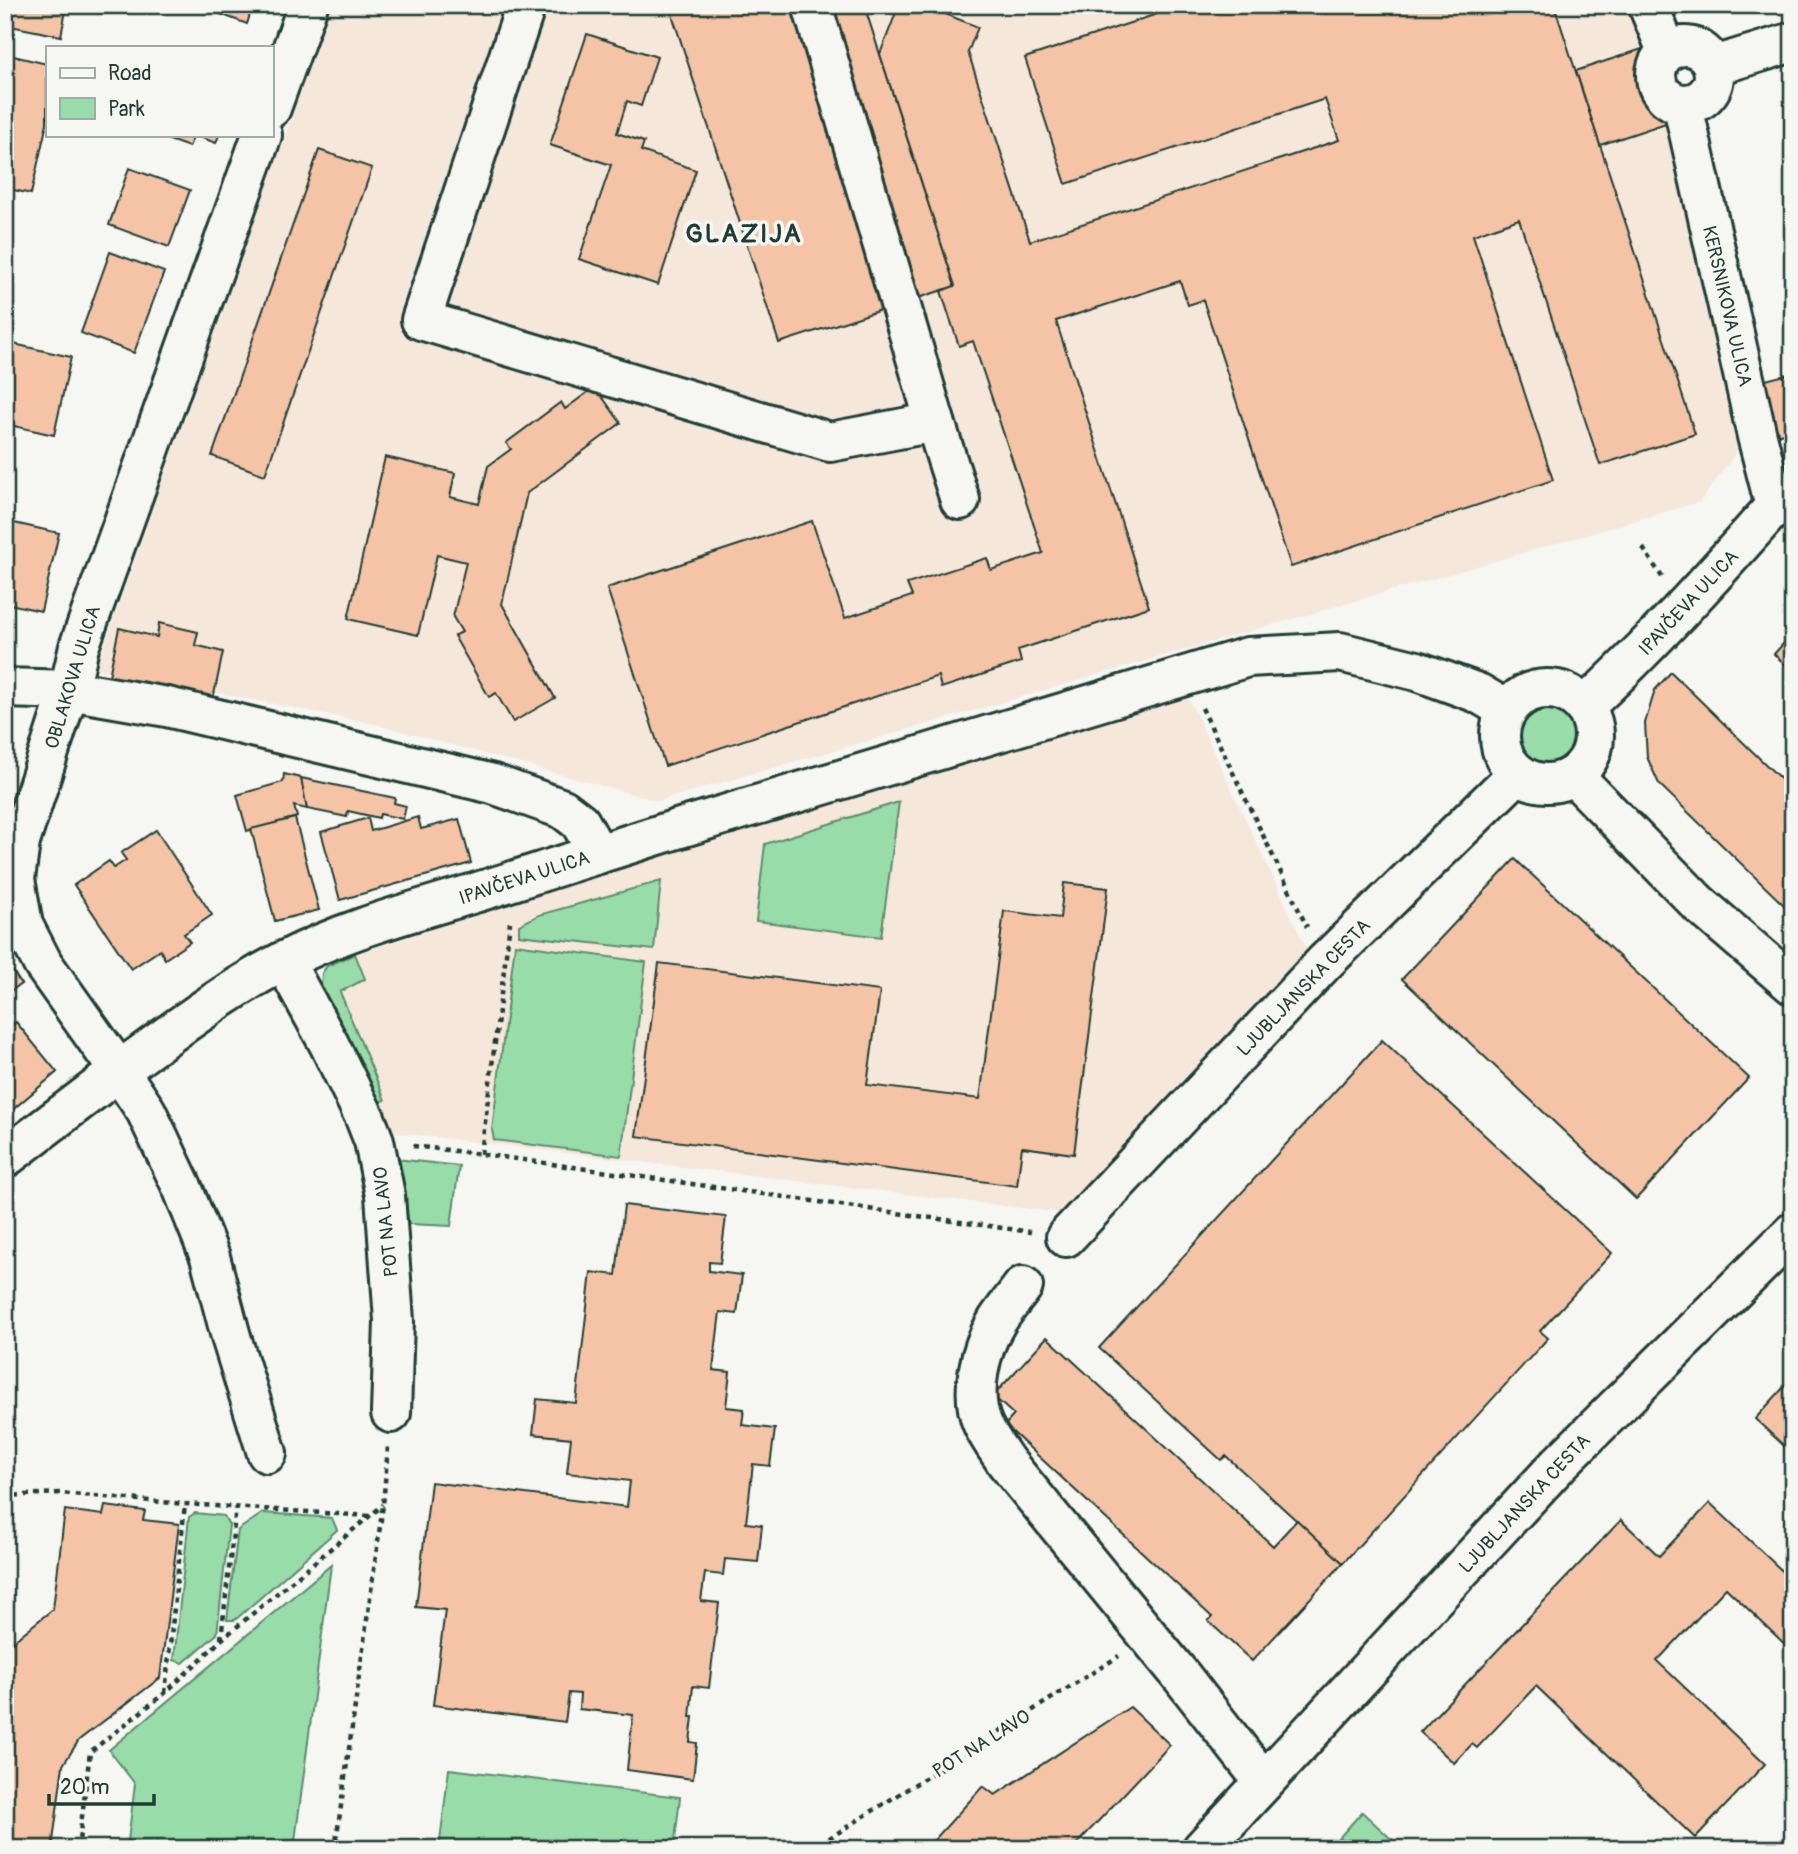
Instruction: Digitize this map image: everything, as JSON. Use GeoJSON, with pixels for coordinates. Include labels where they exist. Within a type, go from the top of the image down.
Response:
{"type":"FeatureCollection","features":[{"type":"Feature","properties":{"kind":"street"},"geometry":{"type":"LineString","coordinates":[[273,102],[308,5]]}},
{"type":"Feature","properties":{"kind":"street"},"geometry":{"type":"LineString","coordinates":[[526,5],[421,320],[831,442],[935,422]]}},
{"type":"Feature","properties":{"kind":"street"},"geometry":{"type":"LineString","coordinates":[[813,5],[960,500]]}},
{"type":"Feature","properties":{"kind":"street"},"geometry":{"type":"LineString","coordinates":[[1648,5],[1667,51]]}},
{"type":"Feature","properties":{"kind":"street"},"geometry":{"type":"LineString","coordinates":[[1714,66],[1793,42]]}},
{"type":"Feature","properties":{"kind":"street"},"geometry":{"type":"LineString","coordinates":[[1685,45],[1703,51],[1714,66],[1713,85],[1701,101],[1683,106],[1666,99],[1655,84],[1656,65],[1667,51],[1685,45]]}},
{"type":"Feature","properties":{"kind":"street","name":"KERSNIKOVA ULICA"},"geometry":{"type":"LineString","coordinates":[[1683,106],[1757,436],[1784,504]]}},
{"type":"Feature","properties":{"kind":"street","name":"OBLAKOVA ULICA"},"geometry":{"type":"LineString","coordinates":[[262,136],[79,648],[69,690],[20,842],[15,878],[23,925],[43,964],[146,1111],[182,1187],[211,1257],[231,1336],[267,1453]]}},
{"type":"Feature","properties":{"kind":"street","name":"IPAVČEVA ULICA"},"geometry":{"type":"LineString","coordinates":[[1584,707],[1619,675],[1784,504]]}},
{"type":"Feature","properties":{"kind":"street"},"geometry":{"type":"LineString","coordinates":[[598,855],[1248,657],[1340,652],[1417,671],[1478,693],[1507,710]]}},
{"type":"Feature","properties":{"kind":"street","name":"IPAVČEVA ULICA"},"geometry":{"type":"LineString","coordinates":[[5,688],[69,690],[167,707],[493,784],[563,809],[580,822],[598,855],[325,942],[253,978],[119,1071]]}},
{"type":"Feature","properties":{"kind":"street"},"geometry":{"type":"LineString","coordinates":[[1560,690],[1584,707],[1592,721],[1595,736],[1589,758],[1573,776],[1560,782],[1545,784],[1517,774],[1507,763],[1499,737],[1501,723],[1507,710],[1517,699],[1530,692],[1560,690]]}},
{"type":"Feature","properties":{"kind":"street","name":"LJUBLJANSKA CESTA"},"geometry":{"type":"LineString","coordinates":[[1066,1237],[1324,963],[1517,774]]}},
{"type":"Feature","properties":{"kind":"street"},"geometry":{"type":"LineString","coordinates":[[1573,776],[1699,904],[1793,985]]}},
{"type":"Feature","properties":{"kind":"street","name":"POT NA LAVO"},"geometry":{"type":"LineString","coordinates":[[284,961],[329,1044],[374,1141],[385,1195],[394,1321],[391,1413]]}},
{"type":"Feature","properties":{"kind":"street"},"geometry":{"type":"LineString","coordinates":[[5,1158],[119,1071]]}},
{"type":"Feature","properties":{"kind":"street","name":"LJUBLJANSKA CESTA"},"geometry":{"type":"LineString","coordinates":[[1202,1849],[1559,1464],[1793,1232]]}},
{"type":"Feature","properties":{"kind":"street"},"geometry":{"type":"LineString","coordinates":[[1023,1286],[996,1322],[982,1357],[976,1394],[983,1425],[1006,1462],[1264,1782]]}},
{"type":"Feature","properties":{"kind":"path"},"geometry":{"type":"LineString","coordinates":[[1186,677],[1324,963]]}},
{"type":"Feature","properties":{"kind":"path"},"geometry":{"type":"LineString","coordinates":[[481,1154],[514,881]]}},
{"type":"Feature","properties":{"kind":"path"},"geometry":{"type":"LineString","coordinates":[[374,1141],[1066,1237]]}},
{"type":"Feature","properties":{"kind":"path"},"geometry":{"type":"LineString","coordinates":[[335,1849],[383,1504],[391,1413]]}},
{"type":"Feature","properties":{"kind":"path"},"geometry":{"type":"LineString","coordinates":[[5,1496],[60,1493],[370,1516]]}},
{"type":"Feature","properties":{"kind":"path"},"geometry":{"type":"LineString","coordinates":[[165,1693],[185,1504]]}},
{"type":"Feature","properties":{"kind":"path"},"geometry":{"type":"LineString","coordinates":[[78,1849],[90,1752],[165,1693],[220,1640],[383,1504]]}},
{"type":"Feature","properties":{"kind":"path"},"geometry":{"type":"LineString","coordinates":[[220,1640],[236,1507]]}},
{"type":"Feature","properties":{"kind":"path","name":"POT NA LAVO"},"geometry":{"type":"LineString","coordinates":[[812,1849],[1150,1638]]}},
{"type":"Feature","properties":{"kind":"shaded area"},"geometry":{"type":"Polygon","coordinates":[[[331,5],[1629,5],[1675,139],[1745,440],[1700,502],[658,801],[375,724],[96,669],[331,5]]]}},
{"type":"Feature","properties":{"kind":"shaded area"},"geometry":{"type":"Polygon","coordinates":[[[1185,691],[1309,954],[1064,1213],[392,1132],[321,985],[322,973],[327,966],[355,954],[1185,691]]]}},
{"type":"Feature","properties":{"kind":"green space"},"geometry":{"type":"Polygon","coordinates":[[[1548,710],[1567,718],[1575,737],[1567,756],[1548,764],[1529,756],[1521,737],[1529,718],[1548,710]]]}},
{"type":"Feature","properties":{"kind":"green space"},"geometry":{"type":"Polygon","coordinates":[[[899,802],[881,937],[756,921],[765,844],[899,802]]]}},
{"type":"Feature","properties":{"kind":"green space"},"geometry":{"type":"Polygon","coordinates":[[[661,881],[654,950],[519,935],[519,925],[539,915],[661,881]]]}},
{"type":"Feature","properties":{"kind":"green space"},"geometry":{"type":"Polygon","coordinates":[[[515,944],[646,962],[621,1156],[494,1140],[492,1130],[515,944]]]}},
{"type":"Feature","properties":{"kind":"green space"},"geometry":{"type":"Polygon","coordinates":[[[355,954],[365,979],[340,992],[385,1100],[378,1102],[321,985],[322,973],[327,966],[355,954]]]}},
{"type":"Feature","properties":{"kind":"green space"},"geometry":{"type":"Polygon","coordinates":[[[396,1159],[459,1166],[451,1226],[409,1224],[396,1159]]]}},
{"type":"Feature","properties":{"kind":"green space"},"geometry":{"type":"Polygon","coordinates":[[[195,1513],[224,1516],[229,1525],[217,1634],[183,1663],[174,1660],[189,1517],[195,1513]]]}},
{"type":"Feature","properties":{"kind":"green space"},"geometry":{"type":"Polygon","coordinates":[[[263,1513],[332,1518],[337,1530],[235,1620],[227,1620],[238,1530],[263,1513]]]}},
{"type":"Feature","properties":{"kind":"green space"},"geometry":{"type":"Polygon","coordinates":[[[331,1565],[294,1849],[127,1849],[135,1784],[109,1750],[331,1565]]]}},
{"type":"Feature","properties":{"kind":"green space"},"geometry":{"type":"Polygon","coordinates":[[[449,1769],[680,1797],[674,1849],[439,1849],[449,1769]]]}},
{"type":"Feature","properties":{"kind":"green space"},"geometry":{"type":"Polygon","coordinates":[[[1362,1812],[1402,1849],[1329,1849],[1362,1812]]]}},
{"type":"Feature","properties":{"kind":"building"},"geometry":{"type":"Polygon","coordinates":[[[5,5],[67,5],[61,36],[5,25],[5,5]]]}},
{"type":"Feature","properties":{"kind":"building"},"geometry":{"type":"Polygon","coordinates":[[[196,5],[253,5],[247,24],[196,5]]]}},
{"type":"Feature","properties":{"kind":"building"},"geometry":{"type":"Polygon","coordinates":[[[669,5],[864,5],[955,286],[779,343],[669,5]]]}},
{"type":"Feature","properties":{"kind":"building"},"geometry":{"type":"Polygon","coordinates":[[[899,5],[923,5],[978,27],[968,52],[1030,241],[1339,140],[1325,99],[1066,184],[1025,58],[1184,5],[1554,5],[1695,434],[1600,465],[1519,219],[1473,235],[1553,480],[1291,567],[1203,300],[1188,305],[1180,281],[1056,321],[1149,607],[1018,650],[1021,662],[941,688],[938,676],[665,766],[607,588],[812,521],[845,618],[912,596],[907,584],[987,558],[991,570],[1043,553],[973,341],[959,346],[941,291],[955,286],[880,54],[899,5]]]}},
{"type":"Feature","properties":{"kind":"building"},"geometry":{"type":"Polygon","coordinates":[[[587,34],[657,57],[641,106],[627,101],[617,133],[644,142],[641,151],[696,170],[658,285],[579,259],[611,165],[550,145],[587,34]]]}},
{"type":"Feature","properties":{"kind":"building"},"geometry":{"type":"Polygon","coordinates":[[[1642,49],[1666,123],[1600,145],[1576,71],[1642,49]]]}},
{"type":"Feature","properties":{"kind":"building"},"geometry":{"type":"Polygon","coordinates":[[[5,54],[46,64],[46,127],[31,194],[5,188],[5,54]]]}},
{"type":"Feature","properties":{"kind":"building"},"geometry":{"type":"Polygon","coordinates":[[[158,136],[194,136],[189,147],[158,136]]]}},
{"type":"Feature","properties":{"kind":"building"},"geometry":{"type":"Polygon","coordinates":[[[197,136],[219,136],[216,143],[197,136]]]}},
{"type":"Feature","properties":{"kind":"building"},"geometry":{"type":"Polygon","coordinates":[[[319,150],[372,168],[265,475],[212,456],[319,150]]]}},
{"type":"Feature","properties":{"kind":"building"},"geometry":{"type":"Polygon","coordinates":[[[129,168],[190,190],[169,247],[109,225],[129,168]]]}},
{"type":"Feature","properties":{"kind":"building"},"geometry":{"type":"Polygon","coordinates":[[[110,252],[164,272],[134,353],[81,333],[110,252]]]}},
{"type":"Feature","properties":{"kind":"building"},"geometry":{"type":"Polygon","coordinates":[[[5,342],[71,357],[54,435],[5,424],[5,342]]]}},
{"type":"Feature","properties":{"kind":"building"},"geometry":{"type":"Polygon","coordinates":[[[1793,373],[1793,431],[1775,435],[1762,381],[1793,373]]]}},
{"type":"Feature","properties":{"kind":"building"},"geometry":{"type":"Polygon","coordinates":[[[595,387],[621,423],[527,493],[502,604],[555,698],[513,722],[496,693],[489,697],[454,636],[462,632],[453,617],[466,562],[437,555],[418,635],[348,619],[385,457],[455,473],[450,497],[479,504],[488,466],[511,449],[506,443],[561,402],[565,409],[595,387]]]}},
{"type":"Feature","properties":{"kind":"building"},"geometry":{"type":"Polygon","coordinates":[[[5,521],[59,533],[41,611],[5,603],[5,521]]]}},
{"type":"Feature","properties":{"kind":"building"},"geometry":{"type":"Polygon","coordinates":[[[159,623],[198,632],[195,645],[223,652],[212,704],[108,681],[119,628],[157,637],[159,623]]]}},
{"type":"Feature","properties":{"kind":"building"},"geometry":{"type":"Polygon","coordinates":[[[1793,633],[1793,672],[1774,654],[1793,633]]]}},
{"type":"Feature","properties":{"kind":"building"},"geometry":{"type":"Polygon","coordinates":[[[1671,672],[1793,791],[1793,914],[1659,784],[1647,757],[1645,723],[1655,690],[1671,672]]]}},
{"type":"Feature","properties":{"kind":"building"},"geometry":{"type":"Polygon","coordinates":[[[284,774],[301,778],[307,809],[294,806],[297,817],[247,831],[237,795],[283,782],[284,774]]]}},
{"type":"Feature","properties":{"kind":"building"},"geometry":{"type":"Polygon","coordinates":[[[301,778],[395,798],[394,803],[406,806],[403,819],[380,814],[379,818],[348,811],[347,817],[307,809],[301,778]]]}},
{"type":"Feature","properties":{"kind":"building"},"geometry":{"type":"Polygon","coordinates":[[[418,817],[421,829],[459,819],[471,863],[340,900],[321,832],[368,818],[371,831],[418,817]]]}},
{"type":"Feature","properties":{"kind":"building"},"geometry":{"type":"Polygon","coordinates":[[[295,818],[319,910],[275,921],[251,829],[295,818]]]}},
{"type":"Feature","properties":{"kind":"building"},"geometry":{"type":"Polygon","coordinates":[[[156,830],[212,915],[184,934],[190,942],[165,959],[160,950],[131,969],[74,885],[109,861],[114,868],[126,860],[121,853],[156,830]]]}},
{"type":"Feature","properties":{"kind":"building"},"geometry":{"type":"Polygon","coordinates":[[[1515,859],[1749,1078],[1636,1199],[1402,979],[1515,859]]]}},
{"type":"Feature","properties":{"kind":"building"},"geometry":{"type":"Polygon","coordinates":[[[1064,883],[1108,888],[1074,1154],[1022,1147],[1017,1186],[636,1136],[659,963],[880,991],[867,1085],[980,1099],[1004,911],[1060,918],[1064,883]]]}},
{"type":"Feature","properties":{"kind":"building"},"geometry":{"type":"Polygon","coordinates":[[[5,959],[21,984],[5,995],[5,959]]]}},
{"type":"Feature","properties":{"kind":"building"},"geometry":{"type":"Polygon","coordinates":[[[16,1022],[57,1072],[5,1116],[5,1031],[16,1022]]]}},
{"type":"Feature","properties":{"kind":"building"},"geometry":{"type":"Polygon","coordinates":[[[1382,1040],[1612,1253],[1540,1331],[1548,1338],[1343,1563],[1226,1456],[1221,1460],[1099,1348],[1382,1040]]]}},
{"type":"Feature","properties":{"kind":"building"},"geometry":{"type":"Polygon","coordinates":[[[624,1205],[726,1217],[720,1263],[709,1262],[709,1271],[742,1275],[737,1314],[720,1312],[713,1370],[730,1372],[726,1407],[744,1409],[742,1425],[775,1429],[770,1466],[753,1464],[746,1523],[762,1525],[758,1562],[725,1559],[723,1575],[705,1573],[701,1601],[719,1603],[709,1688],[693,1686],[690,1742],[697,1743],[693,1779],[627,1770],[633,1715],[579,1709],[580,1694],[569,1693],[565,1722],[433,1705],[445,1610],[416,1607],[431,1482],[627,1507],[630,1481],[567,1473],[571,1438],[533,1434],[537,1399],[576,1403],[591,1272],[616,1275],[624,1205]]]}},
{"type":"Feature","properties":{"kind":"building"},"geometry":{"type":"Polygon","coordinates":[[[1047,1337],[1273,1546],[1297,1520],[1343,1563],[1252,1661],[1208,1621],[1212,1617],[1005,1425],[1014,1415],[993,1396],[1047,1337]]]}},
{"type":"Feature","properties":{"kind":"building"},"geometry":{"type":"Polygon","coordinates":[[[1793,1377],[1793,1454],[1755,1419],[1793,1377]]]}},
{"type":"Feature","properties":{"kind":"building"},"geometry":{"type":"Polygon","coordinates":[[[1710,1503],[1793,1581],[1793,1652],[1726,1588],[1657,1661],[1765,1764],[1695,1838],[1536,1686],[1477,1748],[1472,1744],[1454,1763],[1420,1732],[1621,1520],[1659,1556],[1710,1503]]]}},
{"type":"Feature","properties":{"kind":"building"},"geometry":{"type":"Polygon","coordinates":[[[105,1506],[145,1511],[143,1520],[179,1524],[160,1678],[79,1740],[63,1765],[52,1849],[5,1849],[5,1648],[53,1609],[65,1510],[103,1515],[105,1506]]]}},
{"type":"Feature","properties":{"kind":"building"},"geometry":{"type":"Polygon","coordinates":[[[1130,1707],[1170,1745],[1072,1849],[926,1849],[983,1786],[995,1795],[1130,1707]]]}},
{"type":"Feature","properties":{"kind":"building"},"geometry":{"type":"Polygon","coordinates":[[[1793,1833],[1793,1849],[1781,1849],[1793,1833]]]}},
{"type":"Feature","properties":{"kind":"district","name":"GLAZIJA"},"geometry":{"type":"Point","coordinates":[744,233]}}]}
